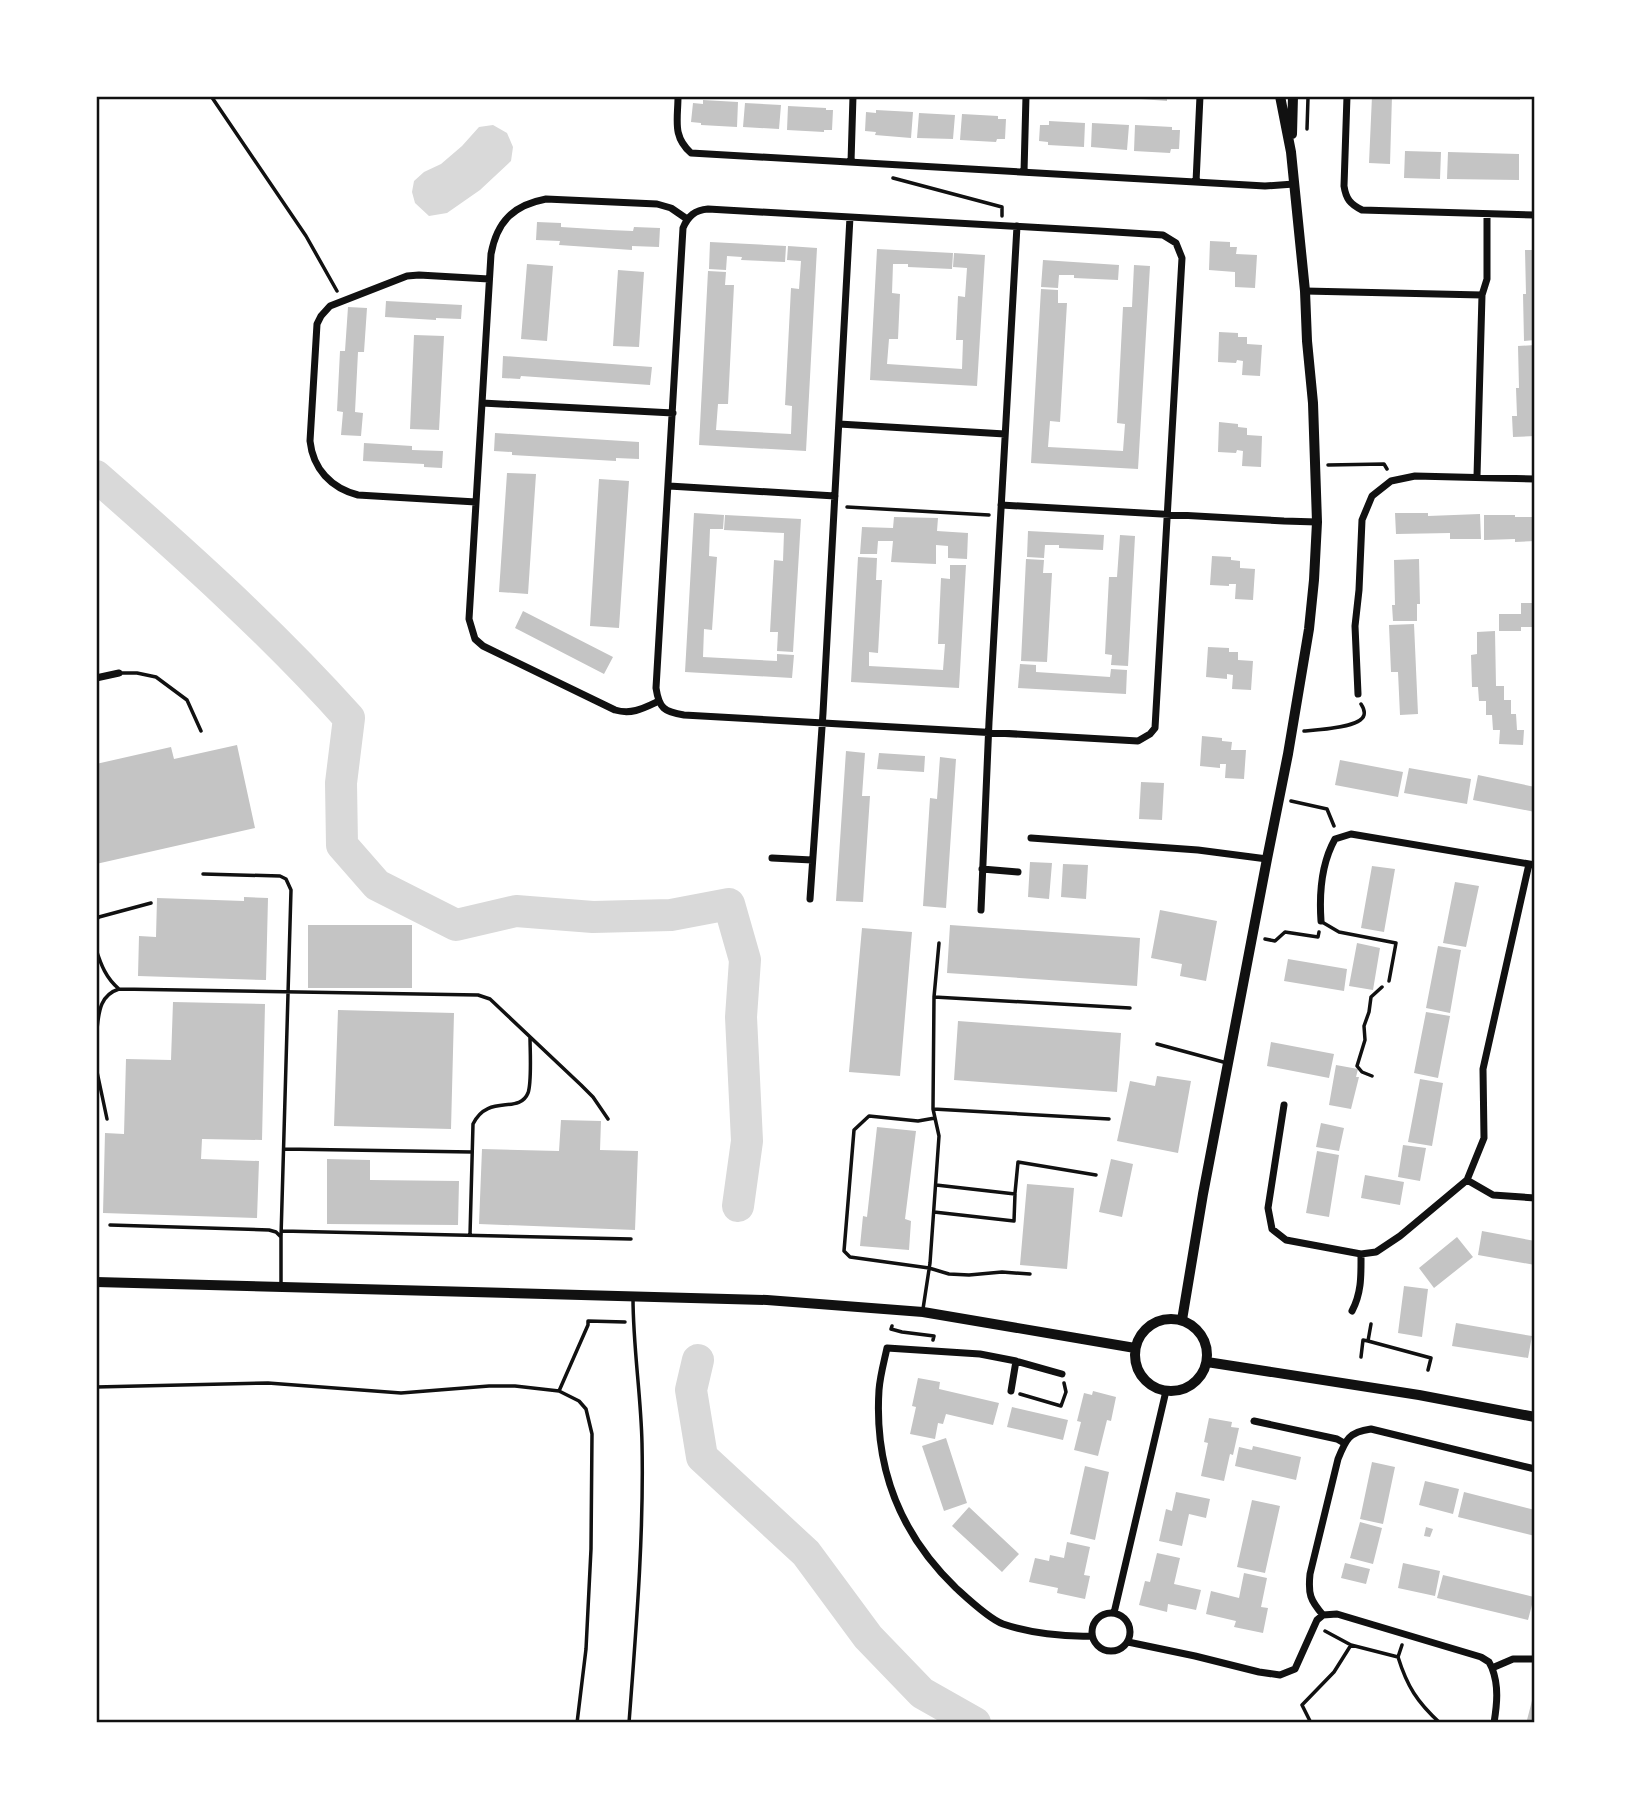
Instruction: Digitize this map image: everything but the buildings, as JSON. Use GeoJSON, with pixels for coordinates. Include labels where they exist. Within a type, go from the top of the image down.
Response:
{"type":"FeatureCollection","features":[{"type":"Feature","properties":{"kind":"street"},"geometry":{"type":"LineString","coordinates":[[678,96],[678,134],[682,145],[691,153],[1265,186],[1294,184]]}},
{"type":"Feature","properties":{"kind":"street"},"geometry":{"type":"LineString","coordinates":[[851,162],[853,96]]}},
{"type":"Feature","properties":{"kind":"street"},"geometry":{"type":"LineString","coordinates":[[1024,172],[1026,96]]}},
{"type":"Feature","properties":{"kind":"street"},"geometry":{"type":"LineString","coordinates":[[1196,182],[1200,96]]}},
{"type":"Feature","properties":{"kind":"street"},"geometry":{"type":"LineString","coordinates":[[1182,1320],[1203,1194],[1292,733],[1309,629],[1317,522],[1315,466],[1305,291],[1291,152],[1280,96]]}},
{"type":"Feature","properties":{"kind":"street"},"geometry":{"type":"LineString","coordinates":[[1291,152],[1293,96]]}},
{"type":"Feature","properties":{"kind":"street"},"geometry":{"type":"LineString","coordinates":[[1347,96],[1343,186],[1352,205],[1362,210],[1535,215]]}},
{"type":"Feature","properties":{"kind":"street"},"geometry":{"type":"LineString","coordinates":[[659,701],[634,712],[623,713],[615,710],[483,646],[475,639],[469,620],[489,279],[494,239],[502,223],[515,210],[531,201],[547,198],[657,204],[671,208],[687,219]]}},
{"type":"Feature","properties":{"kind":"street"},"geometry":{"type":"LineString","coordinates":[[708,209],[850,217],[1163,235],[1180,249],[1182,258],[1155,728],[1139,741],[684,715],[666,710],[659,701],[656,688],[683,228],[687,219],[700,210],[708,209]]}},
{"type":"Feature","properties":{"kind":"street"},"geometry":{"type":"LineString","coordinates":[[1477,476],[1482,295],[1487,279],[1487,214]]}},
{"type":"Feature","properties":{"kind":"street"},"geometry":{"type":"LineString","coordinates":[[810,899],[850,217]]}},
{"type":"Feature","properties":{"kind":"street"},"geometry":{"type":"LineString","coordinates":[[981,910],[1017,226]]}},
{"type":"Feature","properties":{"kind":"street"},"geometry":{"type":"LineString","coordinates":[[476,502],[358,495],[338,488],[322,473],[311,452],[310,441],[317,324],[330,306],[407,276],[489,279]]}},
{"type":"Feature","properties":{"kind":"street"},"geometry":{"type":"LineString","coordinates":[[1305,291],[1482,295]]}},
{"type":"Feature","properties":{"kind":"street"},"geometry":{"type":"LineString","coordinates":[[482,403],[673,413]]}},
{"type":"Feature","properties":{"kind":"street"},"geometry":{"type":"LineString","coordinates":[[839,424],[1005,434]]}},
{"type":"Feature","properties":{"kind":"street"},"geometry":{"type":"LineString","coordinates":[[1358,694],[1355,626],[1362,520],[1372,496],[1394,480],[1415,476],[1535,479]]}},
{"type":"Feature","properties":{"kind":"street"},"geometry":{"type":"LineString","coordinates":[[669,486],[835,496]]}},
{"type":"Feature","properties":{"kind":"street"},"geometry":{"type":"LineString","coordinates":[[1001,505],[1317,522]]}},
{"type":"Feature","properties":{"kind":"street"},"geometry":{"type":"LineString","coordinates":[[96,678],[119,673]]}},
{"type":"Feature","properties":{"kind":"street"},"geometry":{"type":"LineString","coordinates":[[1284,1105],[1268,1208],[1272,1229],[1286,1240],[1362,1254],[1376,1252],[1400,1236],[1467,1180],[1484,1138],[1483,1069],[1532,865],[1351,834],[1335,839],[1327,853],[1320,893],[1321,921]]}},
{"type":"Feature","properties":{"kind":"street"},"geometry":{"type":"LineString","coordinates":[[1031,838],[1198,850],[1266,859]]}},
{"type":"Feature","properties":{"kind":"street"},"geometry":{"type":"LineString","coordinates":[[772,858],[812,860]]}},
{"type":"Feature","properties":{"kind":"street"},"geometry":{"type":"LineString","coordinates":[[982,869],[1018,872]]}},
{"type":"Feature","properties":{"kind":"street"},"geometry":{"type":"LineString","coordinates":[[1467,1180],[1493,1195],[1535,1198]]}},
{"type":"Feature","properties":{"kind":"street"},"geometry":{"type":"LineString","coordinates":[[1353,1311],[1360,1289],[1362,1254]]}},
{"type":"Feature","properties":{"kind":"street"},"geometry":{"type":"LineString","coordinates":[[96,1282],[767,1300],[923,1312],[1135,1348]]}},
{"type":"Feature","properties":{"kind":"street"},"geometry":{"type":"LineString","coordinates":[[1167,1319],[1182,1320],[1194,1326],[1203,1336],[1207,1362],[1202,1375],[1192,1385],[1180,1391],[1166,1391],[1152,1386],[1141,1376],[1135,1363],[1135,1348],[1141,1334],[1152,1324],[1167,1319]]}},
{"type":"Feature","properties":{"kind":"street"},"geometry":{"type":"LineString","coordinates":[[1062,1374],[980,1354],[887,1348],[879,1387],[878,1416],[882,1451],[892,1495],[907,1526],[920,1547],[970,1601],[1000,1623],[1063,1637],[1093,1636]]}},
{"type":"Feature","properties":{"kind":"street"},"geometry":{"type":"LineString","coordinates":[[1011,1391],[1016,1362]]}},
{"type":"Feature","properties":{"kind":"street"},"geometry":{"type":"LineString","coordinates":[[1207,1362],[1419,1395],[1535,1417]]}},
{"type":"Feature","properties":{"kind":"street"},"geometry":{"type":"LineString","coordinates":[[1114,1613],[1166,1391]]}},
{"type":"Feature","properties":{"kind":"street"},"geometry":{"type":"LineString","coordinates":[[1254,1422],[1337,1439],[1344,1443]]}},
{"type":"Feature","properties":{"kind":"street"},"geometry":{"type":"LineString","coordinates":[[1323,1615],[1311,1599],[1310,1574],[1338,1459],[1344,1443],[1351,1435],[1371,1429],[1535,1469]]}},
{"type":"Feature","properties":{"kind":"street"},"geometry":{"type":"LineString","coordinates":[[1114,1613],[1126,1618],[1129,1624],[1130,1636],[1123,1647],[1111,1651],[1099,1647],[1093,1636],[1092,1630],[1102,1615],[1114,1613]]}},
{"type":"Feature","properties":{"kind":"street"},"geometry":{"type":"LineString","coordinates":[[1128,1642],[1280,1675],[1294,1669],[1314,1626],[1323,1615],[1337,1614],[1481,1657],[1489,1662],[1496,1683],[1494,1723]]}},
{"type":"Feature","properties":{"kind":"street"},"geometry":{"type":"LineString","coordinates":[[1492,1668],[1513,1659],[1535,1659]]}},
{"type":"Feature","properties":{"kind":"lane"},"geometry":{"type":"LineString","coordinates":[[119,673],[156,677],[187,700],[201,731]]}},
{"type":"Feature","properties":{"kind":"lane"},"geometry":{"type":"LineString","coordinates":[[203,874],[280,876],[290,885],[291,890],[281,1287]]}},
{"type":"Feature","properties":{"kind":"lane"},"geometry":{"type":"LineString","coordinates":[[96,920],[151,903]]}},
{"type":"Feature","properties":{"kind":"lane"},"geometry":{"type":"LineString","coordinates":[[1321,921],[1339,932],[1396,943],[1389,981]]}},
{"type":"Feature","properties":{"kind":"lane"},"geometry":{"type":"LineString","coordinates":[[923,1312],[939,1136],[933,1109],[934,997],[939,943]]}},
{"type":"Feature","properties":{"kind":"lane"},"geometry":{"type":"LineString","coordinates":[[96,949],[102,969],[119,989]]}},
{"type":"Feature","properties":{"kind":"lane"},"geometry":{"type":"LineString","coordinates":[[96,1037],[102,1001],[110,992],[119,989],[478,995],[491,999],[593,1097],[608,1119]]}},
{"type":"Feature","properties":{"kind":"lane"},"geometry":{"type":"LineString","coordinates":[[934,997],[1130,1008]]}},
{"type":"Feature","properties":{"kind":"lane"},"geometry":{"type":"LineString","coordinates":[[470,1235],[473,1124],[477,1115],[489,1107],[517,1103],[524,1099],[529,1090],[530,1037]]}},
{"type":"Feature","properties":{"kind":"lane"},"geometry":{"type":"LineString","coordinates":[[1157,1044],[1229,1063]]}},
{"type":"Feature","properties":{"kind":"lane"},"geometry":{"type":"LineString","coordinates":[[96,1067],[107,1119]]}},
{"type":"Feature","properties":{"kind":"lane"},"geometry":{"type":"LineString","coordinates":[[933,1109],[1110,1119]]}},
{"type":"Feature","properties":{"kind":"lane"},"geometry":{"type":"LineString","coordinates":[[935,1118],[918,1121],[869,1116],[854,1130],[844,1251],[850,1258],[949,1273],[1030,1274]]}},
{"type":"Feature","properties":{"kind":"lane"},"geometry":{"type":"LineString","coordinates":[[284,1149],[472,1152]]}},
{"type":"Feature","properties":{"kind":"lane"},"geometry":{"type":"LineString","coordinates":[[934,1212],[1014,1221],[1018,1162],[1096,1175]]}},
{"type":"Feature","properties":{"kind":"lane"},"geometry":{"type":"LineString","coordinates":[[936,1185],[1015,1194]]}},
{"type":"Feature","properties":{"kind":"lane"},"geometry":{"type":"LineString","coordinates":[[110,1225],[269,1230],[281,1237]]}},
{"type":"Feature","properties":{"kind":"lane"},"geometry":{"type":"LineString","coordinates":[[282,1231],[631,1239]]}},
{"type":"Feature","properties":{"kind":"lane"},"geometry":{"type":"LineString","coordinates":[[629,1723],[641,1514],[642,1442],[633,1296]]}},
{"type":"Feature","properties":{"kind":"path"},"geometry":{"type":"LineString","coordinates":[[211,96],[306,236],[342,300]]}},
{"type":"Feature","properties":{"kind":"path"},"geometry":{"type":"LineString","coordinates":[[872,164],[872,173],[1002,207],[1002,225]]}},
{"type":"Feature","properties":{"kind":"path"},"geometry":{"type":"LineString","coordinates":[[1315,466],[1384,464],[1394,480]]}},
{"type":"Feature","properties":{"kind":"path"},"geometry":{"type":"LineString","coordinates":[[834,506],[1001,516]]}},
{"type":"Feature","properties":{"kind":"path"},"geometry":{"type":"LineString","coordinates":[[1292,733],[1359,722],[1365,712],[1358,694]]}},
{"type":"Feature","properties":{"kind":"path"},"geometry":{"type":"LineString","coordinates":[[1279,799],[1327,809],[1339,838]]}},
{"type":"Feature","properties":{"kind":"path"},"geometry":{"type":"LineString","coordinates":[[1252,937],[1275,941],[1285,932],[1318,937],[1321,921]]}},
{"type":"Feature","properties":{"kind":"path"},"geometry":{"type":"LineString","coordinates":[[1372,1076],[1362,1072],[1357,1066],[1365,1040],[1364,1026],[1370,997],[1389,981]]}},
{"type":"Feature","properties":{"kind":"path"},"geometry":{"type":"LineString","coordinates":[[559,1391],[588,1321],[633,1322]]}},
{"type":"Feature","properties":{"kind":"path"},"geometry":{"type":"LineString","coordinates":[[1368,1341],[1371,1324]]}},
{"type":"Feature","properties":{"kind":"path"},"geometry":{"type":"LineString","coordinates":[[892,1326],[891,1329],[902,1332],[934,1336],[933,1350]]}},
{"type":"Feature","properties":{"kind":"path"},"geometry":{"type":"LineString","coordinates":[[1361,1357],[1363,1340],[1431,1358],[1428,1370]]}},
{"type":"Feature","properties":{"kind":"path"},"geometry":{"type":"LineString","coordinates":[[1011,1391],[1061,1406],[1066,1392],[1062,1374]]}},
{"type":"Feature","properties":{"kind":"path"},"geometry":{"type":"LineString","coordinates":[[96,1387],[268,1383],[386,1393],[502,1386],[559,1391],[579,1401],[586,1409],[592,1434],[586,1649],[577,1723]]}},
{"type":"Feature","properties":{"kind":"path"},"geometry":{"type":"LineString","coordinates":[[1314,1626],[1350,1645],[1398,1657]]}},
{"type":"Feature","properties":{"kind":"path"},"geometry":{"type":"LineString","coordinates":[[1406,1634],[1398,1657],[1411,1691],[1440,1723]]}},
{"type":"Feature","properties":{"kind":"path"},"geometry":{"type":"LineString","coordinates":[[1311,1723],[1303,1705],[1334,1672],[1350,1645]]}},
{"type":"Feature","properties":{"kind":"shaded area"},"geometry":{"type":"Polygon","coordinates":[[[493,125],[507,133],[513,147],[511,161],[480,190],[447,213],[429,216],[415,203],[412,192],[414,181],[424,172],[441,164],[479,127],[493,125]]]}},
{"type":"Feature","properties":{"kind":"waterway"},"geometry":{"type":"LineString","coordinates":[[96,476],[258,624],[349,718],[341,783],[342,845],[377,885],[456,925],[516,911],[593,917],[671,915],[729,904],[745,960],[741,1017],[747,1141],[738,1206]]}},
{"type":"Feature","properties":{"kind":"waterway"},"geometry":{"type":"LineString","coordinates":[[698,1360],[691,1390],[702,1457],[806,1553],[868,1637],[922,1693],[975,1723]]}}]}
